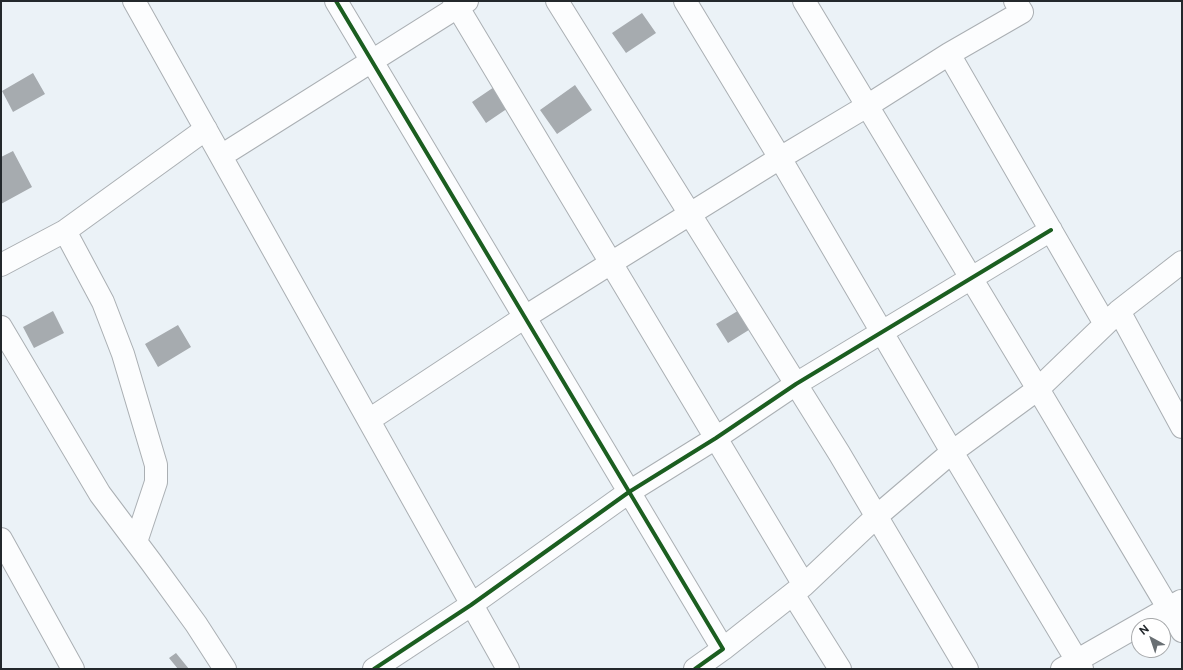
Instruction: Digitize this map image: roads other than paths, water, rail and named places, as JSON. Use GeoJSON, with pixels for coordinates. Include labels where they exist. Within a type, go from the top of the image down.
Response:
{"type":"FeatureCollection","features":[{"type":"Feature","properties":{"kind":"street"},"geometry":{"type":"LineString","coordinates":[[134,1],[508,669]]}},
{"type":"Feature","properties":{"kind":"street"},"geometry":{"type":"LineString","coordinates":[[336,1],[629,492],[709,662],[798,589],[877,516],[952,452],[1038,389],[1112,318],[1182,262]]}},
{"type":"Feature","properties":{"kind":"street"},"geometry":{"type":"LineString","coordinates":[[557,1],[840,453],[966,669]]}},
{"type":"Feature","properties":{"kind":"street"},"geometry":{"type":"LineString","coordinates":[[685,1],[882,331],[1074,666],[1175,605]]}},
{"type":"Feature","properties":{"kind":"street"},"geometry":{"type":"LineString","coordinates":[[804,1],[1038,389],[1175,605],[1182,631]]}},
{"type":"Feature","properties":{"kind":"street"},"geometry":{"type":"LineString","coordinates":[[369,420],[525,317],[611,263],[949,54],[1022,12],[1014,1]]}},
{"type":"Feature","properties":{"kind":"street"},"geometry":{"type":"LineString","coordinates":[[221,156],[372,61],[460,3],[611,263],[716,438],[840,669]]}},
{"type":"Feature","properties":{"kind":"street"},"geometry":{"type":"LineString","coordinates":[[949,54],[1051,230],[1112,318],[1182,427]]}},
{"type":"Feature","properties":{"kind":"street"},"geometry":{"type":"LineString","coordinates":[[1,265],[65,231],[206,129]]}},
{"type":"Feature","properties":{"kind":"street"},"geometry":{"type":"LineString","coordinates":[[374,669],[471,605],[629,492],[716,438],[796,384],[1051,230]]}},
{"type":"Feature","properties":{"kind":"street"},"geometry":{"type":"LineString","coordinates":[[65,231],[103,302],[123,354],[156,465],[156,482],[136,542]]}},
{"type":"Feature","properties":{"kind":"street"},"geometry":{"type":"LineString","coordinates":[[1,327],[100,494],[196,624],[225,669]]}},
{"type":"Feature","properties":{"kind":"street"},"geometry":{"type":"LineString","coordinates":[[1,539],[73,669]]}}]}
